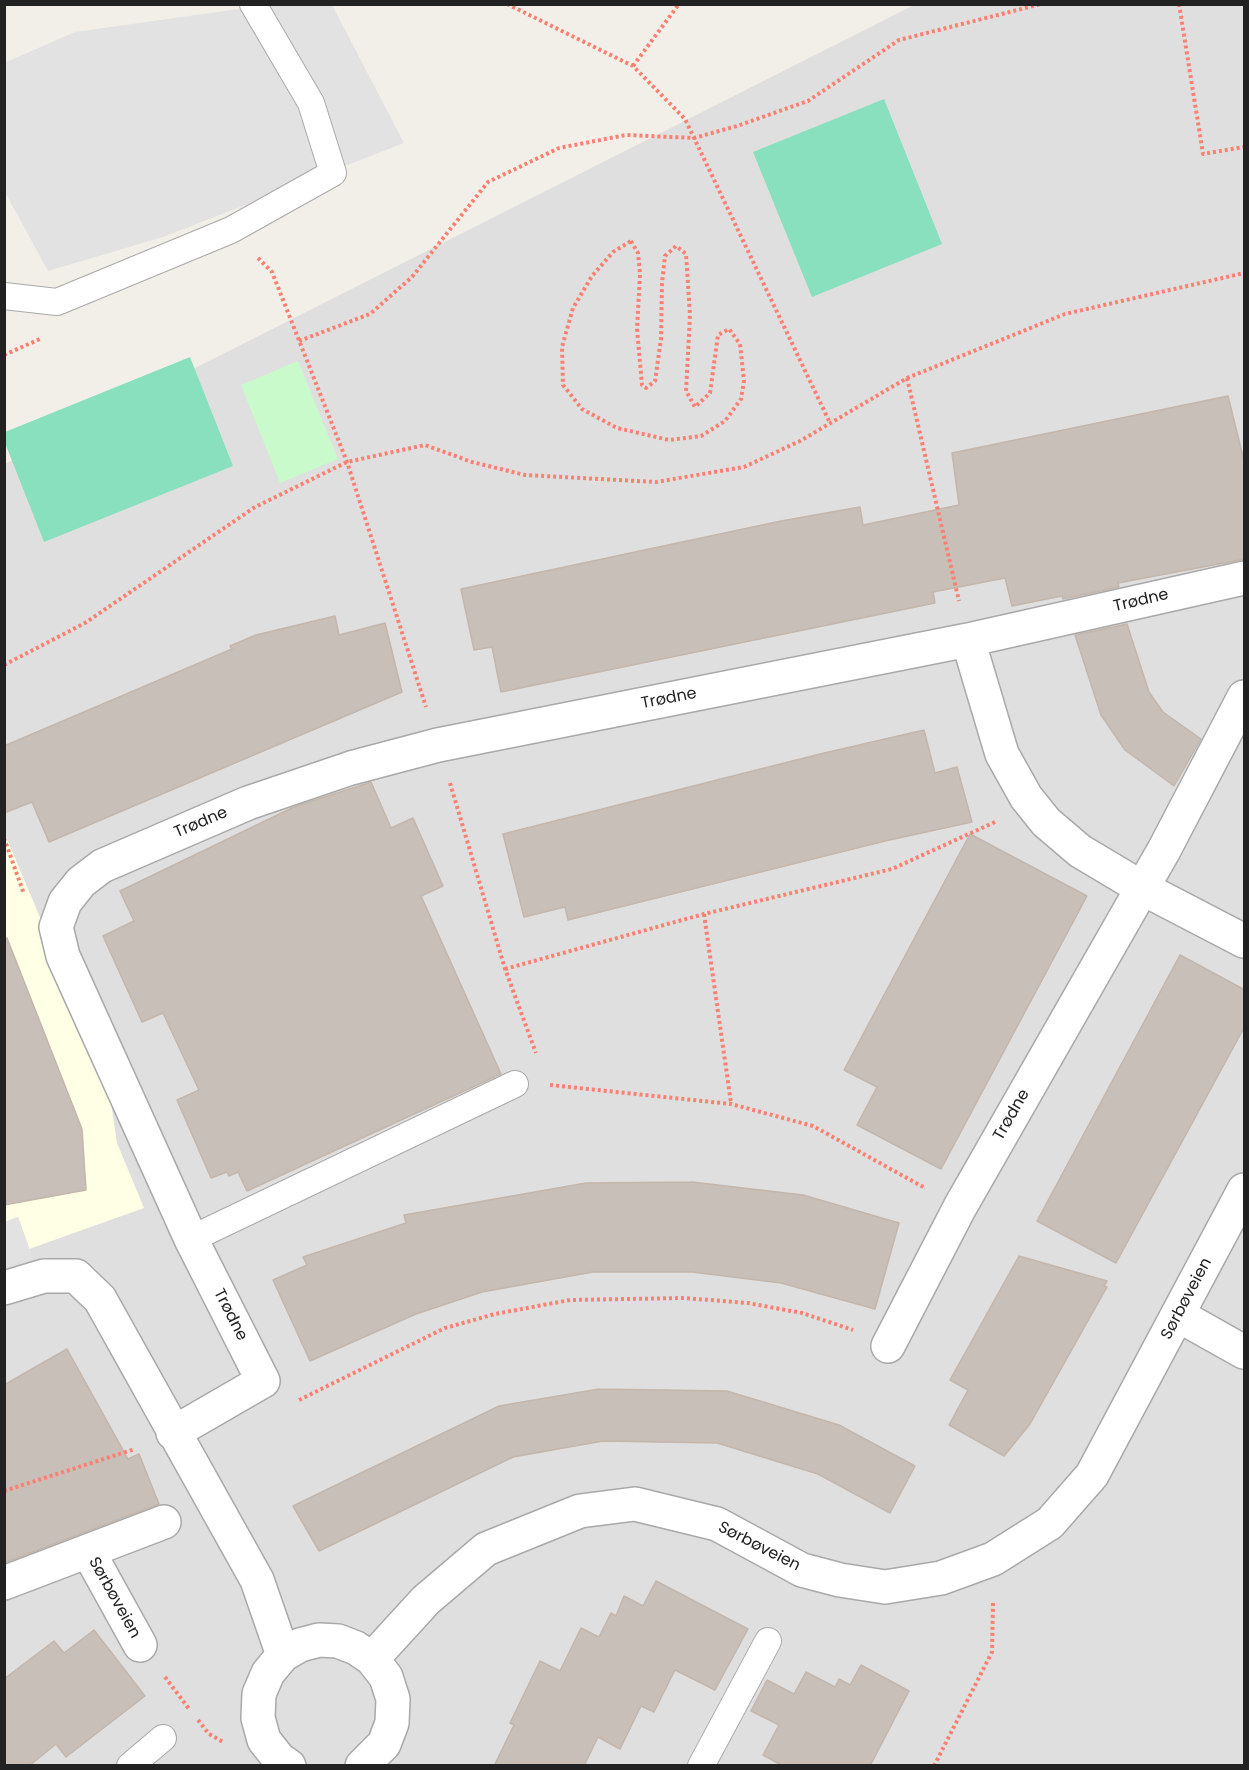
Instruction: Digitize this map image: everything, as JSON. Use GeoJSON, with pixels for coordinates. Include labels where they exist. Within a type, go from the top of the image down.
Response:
{"type":"FeatureCollection","features":[{"type":"Feature","properties":{"kind":"street","name":"Trødne"},"geometry":{"type":"LineString","coordinates":[[173,1433],[263,1381],[192,1239],[63,956],[56,927],[65,902],[81,882],[102,866],[248,803],[351,768],[438,745],[968,640],[1245,578]]}},
{"type":"Feature","properties":{"kind":"street"},"geometry":{"type":"LineString","coordinates":[[968,640],[1002,754],[1026,797],[1046,822],[1080,851],[1142,888],[1245,941]]}},
{"type":"Feature","properties":{"kind":"street","name":"Trødne"},"geometry":{"type":"LineString","coordinates":[[888,1346],[960,1207],[1164,850],[1245,698]]}},
{"type":"Feature","properties":{"kind":"street","name":"Sørbøveien"},"geometry":{"type":"LineString","coordinates":[[372,1659],[426,1600],[486,1549],[580,1511],[635,1504],[717,1524],[802,1570],[840,1580],[885,1587],[941,1578],[993,1559],[1050,1523],[1092,1475],[1245,1191]]}},
{"type":"Feature","properties":{"kind":"street"},"geometry":{"type":"LineString","coordinates":[[4,1288],[44,1276],[76,1276],[100,1299],[257,1580],[283,1655]]}},
{"type":"Feature","properties":{"kind":"street"},"geometry":{"type":"LineString","coordinates":[[1178,1315],[1245,1352]]}},
{"type":"Feature","properties":{"kind":"street","name":"Sørbøveien"},"geometry":{"type":"LineString","coordinates":[[4,1583],[164,1522]]}},
{"type":"Feature","properties":{"kind":"street","name":"Sørbøveien"},"geometry":{"type":"LineString","coordinates":[[88,1551],[140,1646]]}},
{"type":"Feature","properties":{"kind":"street"},"geometry":{"type":"LineString","coordinates":[[280,1763],[264,1740],[258,1718],[259,1694],[268,1672],[283,1655],[300,1645],[319,1640],[338,1641],[356,1647],[372,1659],[386,1677],[393,1699],[392,1723],[384,1744],[362,1766]]}},
{"type":"Feature","properties":{"kind":"lane"},"geometry":{"type":"LineString","coordinates":[[4,296],[57,302],[231,230],[333,173],[311,103],[253,4]]}},
{"type":"Feature","properties":{"kind":"lane"},"geometry":{"type":"LineString","coordinates":[[192,1239],[515,1084]]}},
{"type":"Feature","properties":{"kind":"lane"},"geometry":{"type":"LineString","coordinates":[[701,1766],[768,1641]]}},
{"type":"Feature","properties":{"kind":"lane"},"geometry":{"type":"LineString","coordinates":[[130,1766],[163,1738]]}},
{"type":"Feature","properties":{"kind":"path"},"geometry":{"type":"LineString","coordinates":[[507,4],[633,66],[685,119],[830,423]]}},
{"type":"Feature","properties":{"kind":"path"},"geometry":{"type":"LineString","coordinates":[[633,66],[679,4]]}},
{"type":"Feature","properties":{"kind":"path"},"geometry":{"type":"LineString","coordinates":[[299,341],[370,314],[412,277],[488,182],[559,148],[626,135],[694,138],[737,126],[808,101],[899,40],[1041,4]]}},
{"type":"Feature","properties":{"kind":"path"},"geometry":{"type":"LineString","coordinates":[[1179,4],[1203,154],[1245,147]]}},
{"type":"Feature","properties":{"kind":"path"},"geometry":{"type":"LineString","coordinates":[[631,241],[639,252],[637,329],[642,385],[646,388],[655,381],[661,339],[665,256],[676,246],[686,254],[690,315],[686,391],[695,407],[710,393],[718,335],[729,329],[740,344],[744,381],[741,399],[725,421],[701,436],[669,440],[617,428],[582,409],[563,384],[562,347],[573,309],[592,276],[613,252],[631,241]]}},
{"type":"Feature","properties":{"kind":"path"},"geometry":{"type":"LineString","coordinates":[[253,253],[272,272],[347,462]]}},
{"type":"Feature","properties":{"kind":"path"},"geometry":{"type":"LineString","coordinates":[[4,664],[85,623],[255,507],[347,462],[425,445],[472,462],[525,475],[656,482],[744,466],[800,441],[908,378],[1065,314],[1245,273]]}},
{"type":"Feature","properties":{"kind":"path"},"geometry":{"type":"LineString","coordinates":[[908,378],[968,640]]}},
{"type":"Feature","properties":{"kind":"path"},"geometry":{"type":"LineString","coordinates":[[506,969],[704,914],[892,869],[992,823],[1026,797]]}},
{"type":"Feature","properties":{"kind":"path"},"geometry":{"type":"LineString","coordinates":[[4,838],[25,894],[65,902]]}},
{"type":"Feature","properties":{"kind":"path"},"geometry":{"type":"LineString","coordinates":[[704,914],[731,1104]]}},
{"type":"Feature","properties":{"kind":"path"},"geometry":{"type":"LineString","coordinates":[[515,1084],[547,1085],[731,1104],[813,1126],[960,1207]]}},
{"type":"Feature","properties":{"kind":"path"},"geometry":{"type":"LineString","coordinates":[[289,1405],[446,1328],[495,1314],[570,1300],[672,1298],[748,1303],[802,1313],[856,1331],[888,1346]]}},
{"type":"Feature","properties":{"kind":"path"},"geometry":{"type":"LineString","coordinates":[[4,1491],[137,1448],[139,1442]]}},
{"type":"Feature","properties":{"kind":"path"},"geometry":{"type":"LineString","coordinates":[[934,1766],[992,1652],[993,1600]]}},
{"type":"Feature","properties":{"kind":"path"},"geometry":{"type":"LineString","coordinates":[[140,1646],[209,1734],[226,1744]]}},
{"type":"Feature","properties":{"kind":"shaded area"},"geometry":{"type":"Polygon","coordinates":[[[267,5],[332,5],[404,143],[163,237],[48,271],[5,192],[4,63],[75,32],[267,5]]]}},
{"type":"Feature","properties":{"kind":"shaded area"},"geometry":{"type":"Polygon","coordinates":[[[914,5],[1244,5],[1244,1765],[5,1766],[5,464],[914,5]]]}},
{"type":"Feature","properties":{"kind":"shaded area"},"geometry":{"type":"Polygon","coordinates":[[[4,832],[107,1076],[117,1143],[144,1208],[29,1249],[18,1217],[5,1222],[4,832]]]}},
{"type":"Feature","properties":{"kind":"shaded area"},"geometry":{"type":"Polygon","coordinates":[[[18,1217],[33,1258],[5,1268],[5,1222],[18,1217]]]}},
{"type":"Feature","properties":{"kind":"green space"},"geometry":{"type":"Polygon","coordinates":[[[884,99],[942,244],[812,297],[753,152],[884,99]]]}},
{"type":"Feature","properties":{"kind":"green space"},"geometry":{"type":"Polygon","coordinates":[[[190,357],[233,466],[44,542],[5,443],[5,432],[190,357]]]}},
{"type":"Feature","properties":{"kind":"green space"},"geometry":{"type":"Polygon","coordinates":[[[298,361],[338,459],[280,483],[241,385],[298,361]]]}},
{"type":"Feature","properties":{"kind":"building"},"geometry":{"type":"Polygon","coordinates":[[[1228,396],[1245,465],[1245,559],[1118,583],[1119,587],[1063,599],[1062,596],[1012,606],[1005,578],[933,592],[935,603],[501,692],[492,647],[474,650],[461,589],[781,521],[860,507],[863,525],[959,505],[952,453],[1228,396]]]}},
{"type":"Feature","properties":{"kind":"building"},"geometry":{"type":"Polygon","coordinates":[[[335,616],[339,635],[385,623],[402,692],[49,842],[32,802],[4,813],[4,746],[232,649],[230,646],[256,635],[335,616]]]}},
{"type":"Feature","properties":{"kind":"building"},"geometry":{"type":"Polygon","coordinates":[[[1127,624],[1149,692],[1163,712],[1201,739],[1174,786],[1125,750],[1101,715],[1075,635],[1127,624]]]}},
{"type":"Feature","properties":{"kind":"building"},"geometry":{"type":"Polygon","coordinates":[[[924,730],[935,773],[957,767],[972,822],[885,841],[568,920],[565,907],[524,917],[503,834],[924,730]]]}},
{"type":"Feature","properties":{"kind":"building"},"geometry":{"type":"Polygon","coordinates":[[[371,782],[391,828],[413,818],[443,886],[421,896],[501,1074],[247,1191],[238,1172],[229,1176],[227,1172],[211,1178],[177,1100],[199,1090],[163,1013],[142,1022],[103,936],[134,921],[120,891],[294,807],[371,782]]]}},
{"type":"Feature","properties":{"kind":"building"},"geometry":{"type":"Polygon","coordinates":[[[970,834],[1087,896],[941,1169],[857,1125],[877,1087],[844,1070],[970,834]]]}},
{"type":"Feature","properties":{"kind":"building"},"geometry":{"type":"Polygon","coordinates":[[[7,938],[82,1129],[86,1190],[4,1205],[4,939],[7,938]]]}},
{"type":"Feature","properties":{"kind":"building"},"geometry":{"type":"Polygon","coordinates":[[[1180,955],[1245,990],[1245,1026],[1116,1263],[1037,1221],[1180,955]]]}},
{"type":"Feature","properties":{"kind":"building"},"geometry":{"type":"Polygon","coordinates":[[[692,1182],[803,1195],[899,1223],[875,1309],[781,1283],[692,1272],[593,1272],[482,1292],[416,1314],[310,1361],[273,1280],[307,1265],[303,1257],[406,1223],[404,1215],[586,1183],[692,1182]]]}},
{"type":"Feature","properties":{"kind":"building"},"geometry":{"type":"Polygon","coordinates":[[[1019,1256],[1107,1281],[1104,1286],[1107,1287],[1030,1424],[1004,1456],[949,1425],[968,1390],[950,1380],[1019,1256]]]}},
{"type":"Feature","properties":{"kind":"building"},"geometry":{"type":"Polygon","coordinates":[[[67,1349],[128,1459],[139,1454],[159,1504],[4,1563],[4,1385],[67,1349]]]}},
{"type":"Feature","properties":{"kind":"building"},"geometry":{"type":"Polygon","coordinates":[[[599,1389],[727,1391],[839,1425],[915,1466],[890,1513],[818,1474],[717,1443],[603,1441],[513,1457],[319,1551],[293,1506],[499,1406],[599,1389]]]}},
{"type":"Feature","properties":{"kind":"building"},"geometry":{"type":"Polygon","coordinates":[[[656,1581],[748,1629],[715,1690],[675,1670],[654,1712],[641,1706],[620,1749],[598,1737],[584,1766],[494,1766],[514,1725],[510,1723],[540,1661],[560,1671],[581,1628],[599,1637],[611,1613],[616,1616],[624,1596],[643,1606],[656,1581]]]}},
{"type":"Feature","properties":{"kind":"building"},"geometry":{"type":"Polygon","coordinates":[[[94,1630],[145,1696],[66,1757],[56,1744],[29,1766],[4,1766],[4,1679],[54,1641],[64,1653],[94,1630]]]}},
{"type":"Feature","properties":{"kind":"building"},"geometry":{"type":"Polygon","coordinates":[[[861,1665],[909,1691],[870,1766],[783,1766],[763,1755],[779,1725],[751,1711],[767,1680],[794,1694],[806,1672],[835,1687],[839,1679],[850,1685],[861,1665]]]}}]}
